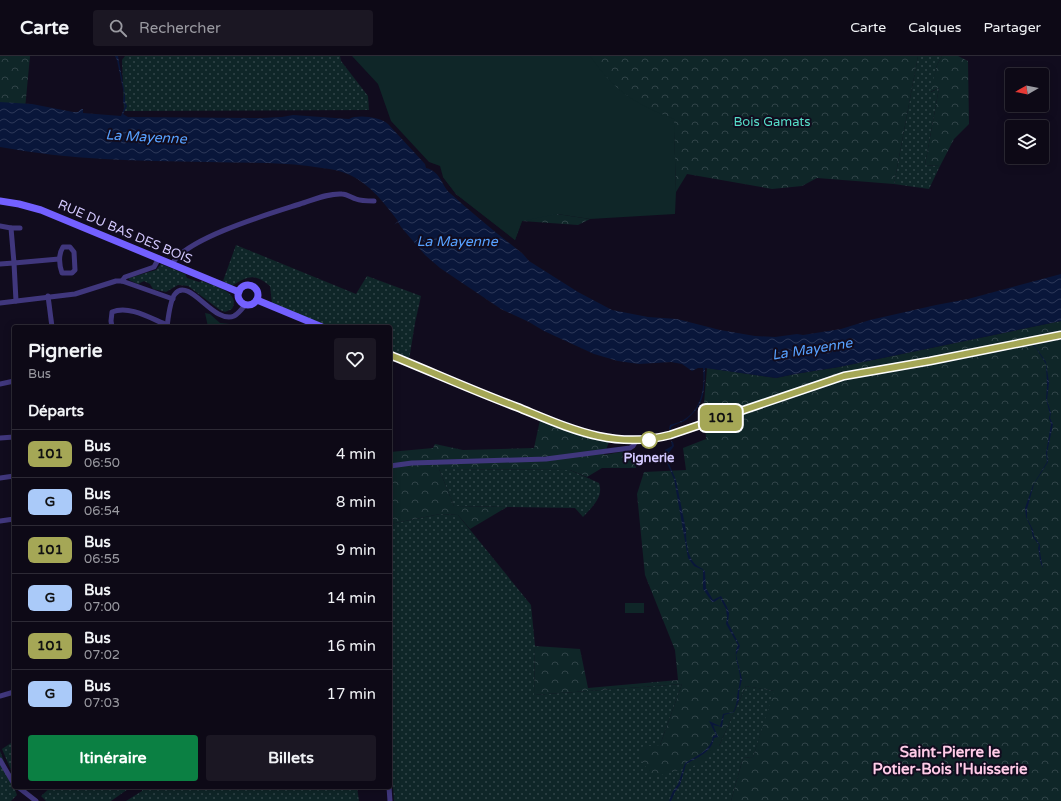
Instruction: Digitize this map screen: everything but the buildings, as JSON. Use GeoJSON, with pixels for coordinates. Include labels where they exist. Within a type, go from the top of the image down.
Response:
{"type":"FeatureCollection","features":[{"type":"Feature","properties":{"kind":"main road","name":"RUE DU BAS DES BOIS"},"geometry":{"type":"LineString","coordinates":[[0,201],[41,210],[239,292]]}},
{"type":"Feature","properties":{"kind":"main road"},"geometry":{"type":"LineString","coordinates":[[246,286],[252,286],[258,293],[257,300],[253,304],[245,305],[238,298],[240,289],[246,286]]}},
{"type":"Feature","properties":{"kind":"main road"},"geometry":{"type":"LineString","coordinates":[[257,300],[317,325]]}},
{"type":"Feature","properties":{"kind":"main road"},"geometry":{"type":"LineString","coordinates":[[392,356],[572,429],[604,438],[636,441],[670,435],[844,376],[938,360],[1061,335]]}},
{"type":"Feature","properties":{"kind":"street"},"geometry":{"type":"LineString","coordinates":[[172,264],[180,255],[203,240],[222,231],[330,195],[343,194],[356,199],[374,201]]}},
{"type":"Feature","properties":{"kind":"street"},"geometry":{"type":"LineString","coordinates":[[0,226],[20,228]]}},
{"type":"Feature","properties":{"kind":"street"},"geometry":{"type":"LineString","coordinates":[[11,228],[16,301]]}},
{"type":"Feature","properties":{"kind":"street"},"geometry":{"type":"LineString","coordinates":[[63,247],[70,247],[74,252],[75,270],[72,273],[62,273],[59,259],[60,251],[63,247]]}},
{"type":"Feature","properties":{"kind":"street"},"geometry":{"type":"LineString","coordinates":[[122,281],[125,277],[154,266],[159,258]]}},
{"type":"Feature","properties":{"kind":"street"},"geometry":{"type":"LineString","coordinates":[[0,264],[59,259]]}},
{"type":"Feature","properties":{"kind":"street"},"geometry":{"type":"LineString","coordinates":[[0,303],[48,296],[75,294],[109,282],[122,281],[173,298]]}},
{"type":"Feature","properties":{"kind":"street"},"geometry":{"type":"LineString","coordinates":[[167,325],[173,298],[178,291],[189,291],[214,311],[224,316],[233,316],[245,305]]}},
{"type":"Feature","properties":{"kind":"street"},"geometry":{"type":"LineString","coordinates":[[48,296],[52,325]]}},
{"type":"Feature","properties":{"kind":"street"},"geometry":{"type":"LineString","coordinates":[[112,325],[112,312],[119,309],[127,309],[165,325]]}},
{"type":"Feature","properties":{"kind":"street"},"geometry":{"type":"LineString","coordinates":[[0,384],[12,381]]}},
{"type":"Feature","properties":{"kind":"street"},"geometry":{"type":"LineString","coordinates":[[0,438],[12,437]]}},
{"type":"Feature","properties":{"kind":"street"},"geometry":{"type":"LineString","coordinates":[[392,466],[412,463],[546,459],[630,448],[636,441]]}},
{"type":"Feature","properties":{"kind":"street"},"geometry":{"type":"LineString","coordinates":[[0,478],[12,476]]}},
{"type":"Feature","properties":{"kind":"street"},"geometry":{"type":"LineString","coordinates":[[0,520],[12,519]]}},
{"type":"Feature","properties":{"kind":"street"},"geometry":{"type":"LineString","coordinates":[[0,696],[12,693]]}},
{"type":"Feature","properties":{"kind":"street"},"geometry":{"type":"LineString","coordinates":[[0,760],[12,781]]}},
{"type":"Feature","properties":{"kind":"street"},"geometry":{"type":"LineString","coordinates":[[21,789],[36,801]]}},
{"type":"Feature","properties":{"kind":"street"},"geometry":{"type":"LineString","coordinates":[[389,789],[390,801]]}},
{"type":"Feature","properties":{"kind":"green space"},"geometry":{"type":"Polygon","coordinates":[[[0,56],[30,56],[25,109],[0,106],[0,56]]]}},
{"type":"Feature","properties":{"kind":"green space"},"geometry":{"type":"Polygon","coordinates":[[[125,56],[340,56],[341,61],[368,96],[369,110],[124,111],[122,60],[125,56]]]}},
{"type":"Feature","properties":{"kind":"green space"},"geometry":{"type":"Polygon","coordinates":[[[352,56],[590,56],[609,80],[626,95],[649,108],[674,119],[676,192],[675,214],[590,219],[557,214],[522,221],[515,240],[456,194],[443,177],[440,166],[429,162],[391,121],[378,84],[352,56]]]}},
{"type":"Feature","properties":{"kind":"green space","name":"Bois Gamats"},"geometry":{"type":"Polygon","coordinates":[[[500,56],[918,56],[894,184],[817,178],[802,186],[772,189],[687,174],[676,192],[674,131],[557,214],[590,219],[578,225],[522,221],[515,240],[456,194],[443,177],[500,56]]]}},
{"type":"Feature","properties":{"kind":"green space"},"geometry":{"type":"Polygon","coordinates":[[[918,56],[942,56],[937,65],[931,92],[939,88],[925,165],[940,166],[929,189],[894,184],[918,56]]]}},
{"type":"Feature","properties":{"kind":"green space"},"geometry":{"type":"Polygon","coordinates":[[[942,56],[958,56],[968,61],[969,124],[954,139],[940,166],[925,165],[939,88],[930,92],[937,65],[942,56]]]}},
{"type":"Feature","properties":{"kind":"green space"},"geometry":{"type":"Polygon","coordinates":[[[236,245],[356,294],[367,276],[421,296],[409,360],[392,353],[392,325],[324,325],[272,303],[270,286],[260,279],[251,277],[247,278],[232,286],[223,281],[236,245]]]}},
{"type":"Feature","properties":{"kind":"green space"},"geometry":{"type":"Polygon","coordinates":[[[161,264],[185,274],[187,278],[199,282],[202,281],[225,290],[233,298],[234,303],[232,309],[225,312],[220,310],[188,286],[178,285],[166,292],[153,289],[150,284],[144,281],[138,284],[129,280],[129,278],[156,270],[161,264]]]}},
{"type":"Feature","properties":{"kind":"green space"},"geometry":{"type":"Polygon","coordinates":[[[205,313],[210,314],[220,323],[230,324],[230,325],[208,325],[205,313]]]}},
{"type":"Feature","properties":{"kind":"green space"},"geometry":{"type":"Polygon","coordinates":[[[1061,321],[1061,801],[731,801],[743,758],[753,757],[774,691],[746,686],[719,746],[697,765],[654,777],[641,761],[640,747],[660,745],[682,684],[534,695],[535,646],[580,649],[588,688],[678,680],[675,650],[645,575],[637,494],[644,472],[686,470],[683,448],[706,439],[704,403],[707,368],[776,378],[839,367],[1061,321]]]}},
{"type":"Feature","properties":{"kind":"green space"},"geometry":{"type":"Polygon","coordinates":[[[540,420],[609,442],[604,455],[626,451],[636,457],[636,468],[602,468],[587,477],[570,470],[439,469],[454,506],[507,507],[470,529],[458,515],[440,514],[392,524],[392,452],[433,448],[435,444],[463,450],[534,448],[540,420]]]}},
{"type":"Feature","properties":{"kind":"green space"},"geometry":{"type":"Polygon","coordinates":[[[439,469],[570,470],[599,483],[600,493],[596,502],[583,517],[575,508],[454,506],[439,469]]]}},
{"type":"Feature","properties":{"kind":"green space"},"geometry":{"type":"Polygon","coordinates":[[[440,514],[458,515],[531,605],[535,646],[534,695],[682,684],[660,745],[719,746],[746,686],[775,691],[753,757],[743,758],[731,801],[394,801],[392,772],[392,524],[440,514]]]}},
{"type":"Feature","properties":{"kind":"green space"},"geometry":{"type":"Polygon","coordinates":[[[625,603],[644,603],[644,613],[625,613],[625,603]]]}},
{"type":"Feature","properties":{"kind":"green space"},"geometry":{"type":"Polygon","coordinates":[[[12,742],[12,772],[2,749],[12,742]]]}},
{"type":"Feature","properties":{"kind":"green space"},"geometry":{"type":"Polygon","coordinates":[[[0,751],[12,782],[12,789],[15,789],[17,795],[11,801],[0,801],[0,751]]]}},
{"type":"Feature","properties":{"kind":"green space"},"geometry":{"type":"Polygon","coordinates":[[[49,789],[128,789],[111,801],[46,801],[41,796],[49,789]]]}},
{"type":"Feature","properties":{"kind":"green space"},"geometry":{"type":"Polygon","coordinates":[[[142,789],[357,789],[359,801],[126,801],[142,791],[142,789]]]}},
{"type":"Feature","properties":{"kind":"water","name":"La Mayenne"},"geometry":{"type":"Polygon","coordinates":[[[115,56],[118,56],[125,95],[125,102],[127,106],[123,114],[128,117],[262,118],[293,115],[349,119],[353,117],[375,118],[388,124],[425,164],[426,168],[438,176],[451,194],[523,254],[529,261],[578,292],[612,310],[648,317],[677,319],[720,330],[755,336],[775,337],[797,334],[803,335],[841,329],[870,320],[968,299],[1061,274],[1061,321],[839,367],[776,378],[705,368],[704,390],[701,402],[693,413],[685,420],[671,427],[671,430],[669,429],[670,425],[685,419],[691,414],[699,403],[703,390],[703,368],[698,368],[692,371],[682,364],[671,362],[639,364],[618,361],[594,354],[501,309],[440,268],[425,255],[398,222],[394,225],[398,221],[377,195],[358,179],[350,175],[329,169],[271,163],[104,159],[52,155],[0,147],[0,102],[32,104],[73,112],[78,112],[83,109],[83,113],[121,116],[125,106],[123,102],[124,94],[115,56]]]}},
{"type":"Feature","properties":{"kind":"water"},"geometry":{"type":"Polygon","coordinates":[[[1033,343],[1046,362],[1049,383],[1047,400],[1051,413],[1050,418],[1053,424],[1047,453],[1048,462],[1034,484],[1027,509],[1027,518],[1033,530],[1034,536],[1040,545],[1043,568],[1038,548],[1039,545],[1033,537],[1026,517],[1025,508],[1033,485],[1047,462],[1046,453],[1051,424],[1046,399],[1046,364],[1032,344],[1013,348],[1033,343]]]}},
{"type":"Feature","properties":{"kind":"water"},"geometry":{"type":"Polygon","coordinates":[[[671,441],[673,442],[674,446],[668,454],[667,459],[676,480],[690,557],[695,564],[705,571],[706,588],[713,600],[721,596],[727,607],[729,613],[728,623],[740,646],[736,655],[738,645],[726,624],[726,609],[720,598],[712,602],[703,589],[703,570],[694,566],[688,558],[674,479],[667,463],[665,450],[672,446],[671,441]]]}},
{"type":"Feature","properties":{"kind":"water"},"geometry":{"type":"Polygon","coordinates":[[[736,655],[742,679],[739,700],[734,712],[724,715],[722,727],[713,725],[718,737],[714,738],[713,743],[707,751],[686,764],[680,785],[671,801],[669,801],[678,784],[685,763],[706,749],[712,741],[713,736],[716,735],[709,721],[720,726],[723,714],[733,712],[735,709],[740,683],[740,674],[736,655]]]}},
{"type":"Feature","properties":{"kind":"bus line","name":"101"},"geometry":{"type":"LineString","coordinates":[[392,356],[572,429],[604,438],[636,441],[670,435],[844,376],[984,351],[1061,335]]}},
{"type":"Feature","properties":{"kind":"place","name":"Pignerie"},"geometry":{"type":"Point","coordinates":[649,440]}},
{"type":"Feature","properties":{"kind":"district","name":"Saint-Pierre le Potier-Bois l'Huisserie"},"geometry":{"type":"Point","coordinates":[950,760]}}]}
